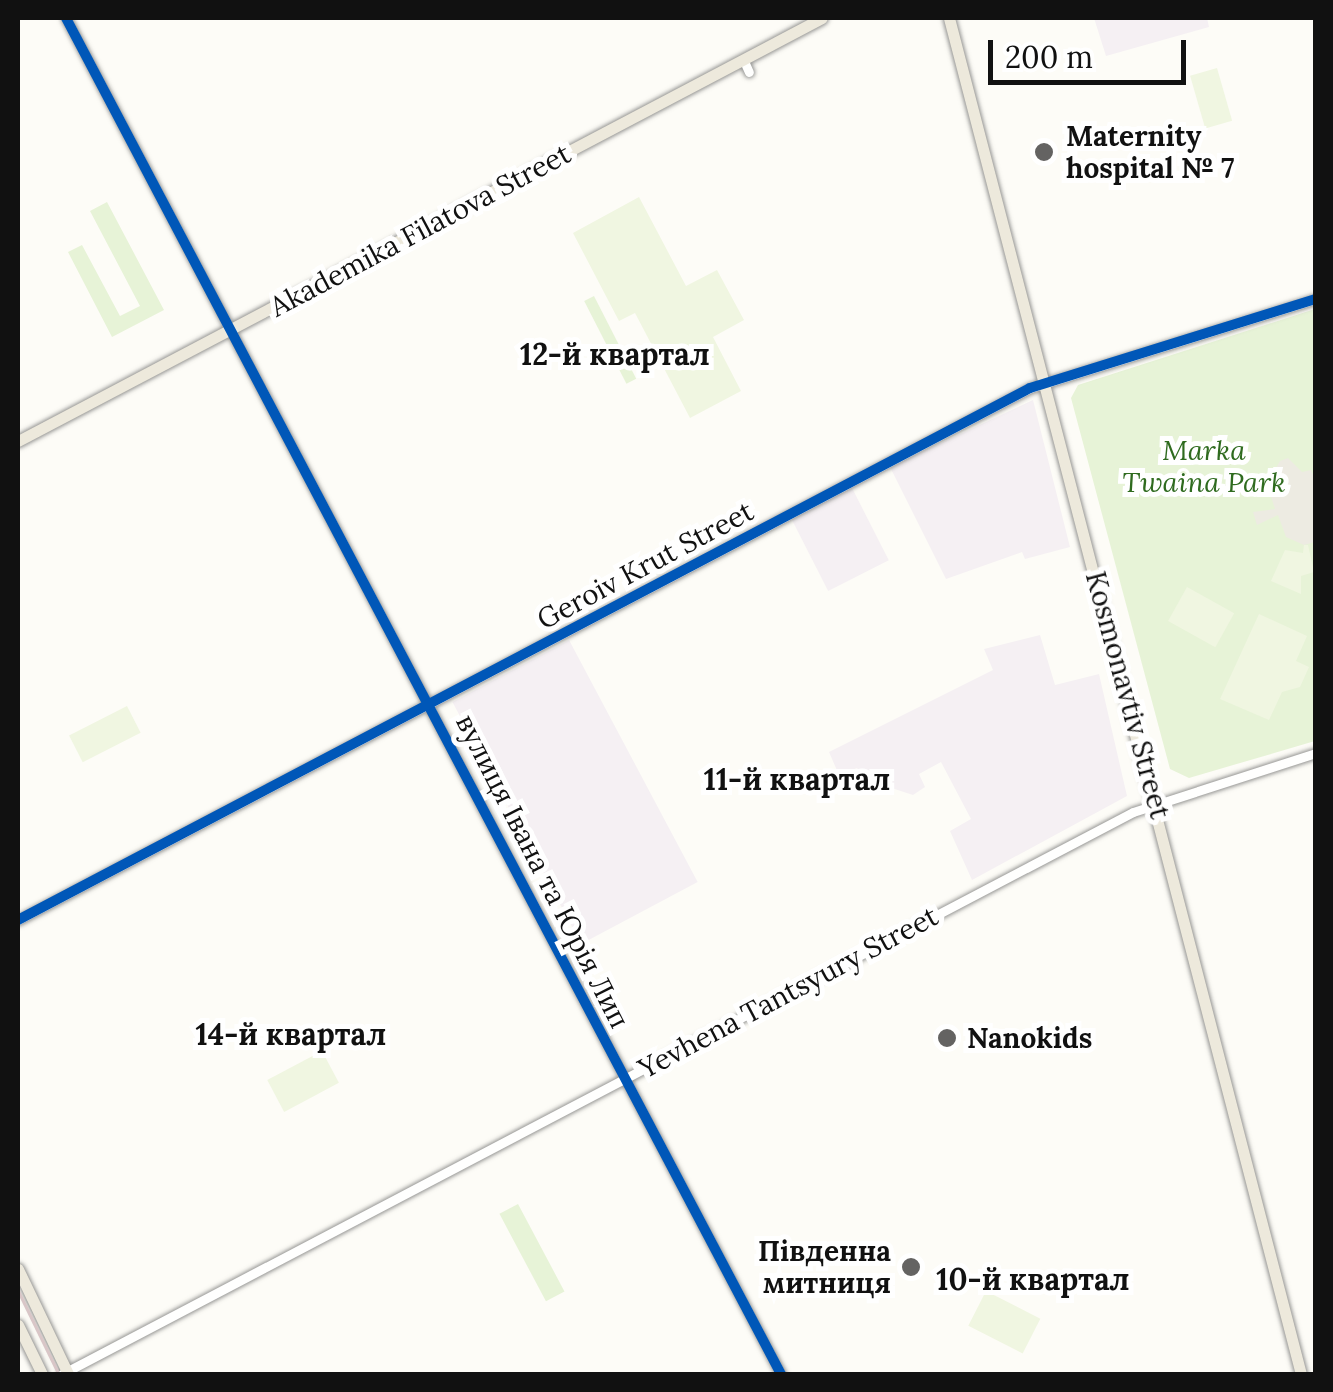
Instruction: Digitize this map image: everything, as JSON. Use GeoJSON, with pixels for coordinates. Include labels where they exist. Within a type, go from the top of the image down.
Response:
{"type":"FeatureCollection","features":[{"type":"Feature","properties":{"kind":"main road","name":"Akademika Filatova Street"},"geometry":{"type":"LineString","coordinates":[[18,441],[746,66],[822,18]]}},
{"type":"Feature","properties":{"kind":"main road","name":"Kosmonavtiv Street"},"geometry":{"type":"LineString","coordinates":[[949,18],[1156,801],[1301,1374]]}},
{"type":"Feature","properties":{"kind":"main road"},"geometry":{"type":"LineString","coordinates":[[18,1269],[66,1374]]}},
{"type":"Feature","properties":{"kind":"main road"},"geometry":{"type":"LineString","coordinates":[[18,1325],[42,1374]]}},
{"type":"Feature","properties":{"kind":"street","name":"вулиця Івана та Юрія Лип"},"geometry":{"type":"LineString","coordinates":[[66,18],[234,329],[781,1374]]}},
{"type":"Feature","properties":{"kind":"street","name":"Geroiv Krut Street"},"geometry":{"type":"LineString","coordinates":[[18,920],[236,802],[431,706],[1044,382],[1316,299]]}},
{"type":"Feature","properties":{"kind":"street","name":"Yevhena Tantsyury Street"},"geometry":{"type":"LineString","coordinates":[[66,1374],[1156,801],[1316,753]]}},
{"type":"Feature","properties":{"kind":"shaded area"},"geometry":{"type":"Polygon","coordinates":[[[1094,18],[1207,18],[1209,27],[1106,56],[1094,18]]]}},
{"type":"Feature","properties":{"kind":"shaded area"},"geometry":{"type":"Polygon","coordinates":[[[1033,400],[1070,547],[1025,559],[1022,552],[946,579],[890,467],[1033,400]]]}},
{"type":"Feature","properties":{"kind":"shaded area"},"geometry":{"type":"Polygon","coordinates":[[[1288,458],[1302,472],[1311,470],[1315,480],[1315,542],[1304,545],[1286,537],[1278,515],[1257,525],[1253,512],[1275,509],[1267,484],[1280,461],[1288,458]]]}},
{"type":"Feature","properties":{"kind":"shaded area"},"geometry":{"type":"Polygon","coordinates":[[[852,488],[889,560],[828,591],[791,519],[852,488]]]}},
{"type":"Feature","properties":{"kind":"shaded area"},"geometry":{"type":"Polygon","coordinates":[[[1040,635],[1055,685],[1099,674],[1127,796],[972,880],[950,831],[971,819],[941,762],[919,774],[925,787],[913,795],[864,779],[857,768],[839,775],[829,752],[993,670],[984,649],[1040,635]]]}},
{"type":"Feature","properties":{"kind":"shaded area"},"geometry":{"type":"Polygon","coordinates":[[[569,640],[698,882],[581,944],[452,702],[569,640]]]}},
{"type":"Feature","properties":{"kind":"green space"},"geometry":{"type":"Polygon","coordinates":[[[1217,68],[1232,121],[1205,129],[1190,76],[1217,68]]]}},
{"type":"Feature","properties":{"kind":"green space"},"geometry":{"type":"Polygon","coordinates":[[[639,197],[686,286],[717,270],[744,320],[713,337],[741,391],[690,418],[635,313],[619,321],[573,233],[639,197]]]}},
{"type":"Feature","properties":{"kind":"green space"},"geometry":{"type":"Polygon","coordinates":[[[107,202],[164,310],[112,337],[68,252],[82,245],[120,316],[140,306],[90,211],[107,202]]]}},
{"type":"Feature","properties":{"kind":"green space"},"geometry":{"type":"Polygon","coordinates":[[[594,296],[636,379],[626,384],[584,301],[594,296]]]}},
{"type":"Feature","properties":{"kind":"green space","name":"Marka Twaina Park"},"geometry":{"type":"Polygon","coordinates":[[[1315,309],[1315,741],[1189,778],[1170,769],[1071,398],[1078,385],[1315,309]]]}},
{"type":"Feature","properties":{"kind":"green space"},"geometry":{"type":"Polygon","coordinates":[[[1304,545],[1308,545],[1314,572],[1301,576],[1301,594],[1271,581],[1285,550],[1303,553],[1304,545]]]}},
{"type":"Feature","properties":{"kind":"green space"},"geometry":{"type":"Polygon","coordinates":[[[1187,587],[1234,613],[1215,647],[1168,621],[1187,587]]]}},
{"type":"Feature","properties":{"kind":"green space"},"geometry":{"type":"Polygon","coordinates":[[[1259,614],[1307,636],[1296,661],[1309,667],[1300,687],[1282,692],[1269,720],[1220,699],[1259,614]]]}},
{"type":"Feature","properties":{"kind":"green space"},"geometry":{"type":"Polygon","coordinates":[[[127,706],[141,733],[83,762],[69,736],[127,706]]]}},
{"type":"Feature","properties":{"kind":"green space"},"geometry":{"type":"Polygon","coordinates":[[[322,1051],[339,1083],[284,1112],[267,1080],[322,1051]]]}},
{"type":"Feature","properties":{"kind":"green space"},"geometry":{"type":"Polygon","coordinates":[[[518,1204],[564,1291],[546,1301],[499,1214],[518,1204]]]}},
{"type":"Feature","properties":{"kind":"green space"},"geometry":{"type":"Polygon","coordinates":[[[986,1291],[1040,1319],[1023,1353],[968,1326],[986,1291]]]}},
{"type":"Feature","properties":{"kind":"tram line"},"geometry":{"type":"LineString","coordinates":[[18,1290],[59,1374]]}},
{"type":"Feature","properties":{"kind":"cycle path"},"geometry":{"type":"LineString","coordinates":[[66,18],[781,1374]]}},
{"type":"Feature","properties":{"kind":"cycle path"},"geometry":{"type":"LineString","coordinates":[[18,920],[1030,388],[1316,299]]}},
{"type":"Feature","properties":{"kind":"place","name":"Maternity hospital № 7"},"geometry":{"type":"Point","coordinates":[1044,152]}},
{"type":"Feature","properties":{"kind":"place","name":"Nanokids"},"geometry":{"type":"Point","coordinates":[947,1038]}},
{"type":"Feature","properties":{"kind":"place","name":"Південна митниця"},"geometry":{"type":"Point","coordinates":[911,1267]}},
{"type":"Feature","properties":{"kind":"district","name":"12-й квартал"},"geometry":{"type":"Point","coordinates":[615,354]}},
{"type":"Feature","properties":{"kind":"district","name":"11-й квартал"},"geometry":{"type":"Point","coordinates":[797,779]}},
{"type":"Feature","properties":{"kind":"district","name":"14-й квартал"},"geometry":{"type":"Point","coordinates":[291,1034]}},
{"type":"Feature","properties":{"kind":"district","name":"10-й квартал"},"geometry":{"type":"Point","coordinates":[1033,1279]}}]}
